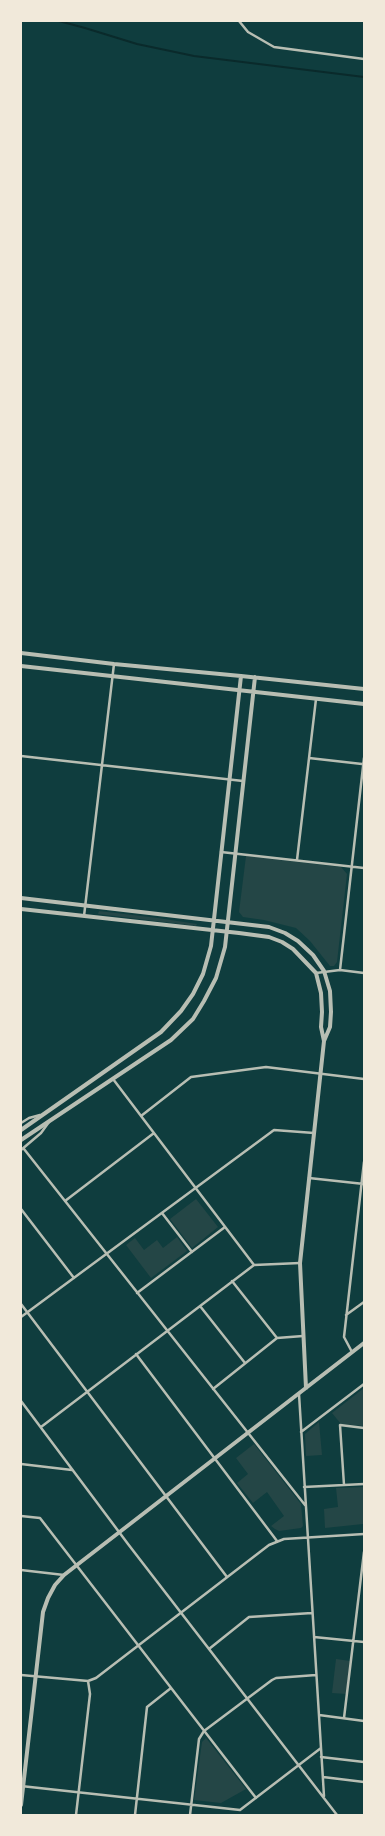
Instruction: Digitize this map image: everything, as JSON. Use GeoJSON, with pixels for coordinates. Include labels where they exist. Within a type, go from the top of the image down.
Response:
{"type":"FeatureCollection","features":[{"type":"Feature","properties":{"kind":"street"},"geometry":{"type":"LineString","coordinates":[[239,21],[248,32],[274,48],[364,59]]}},
{"type":"Feature","properties":{"kind":"street"},"geometry":{"type":"LineString","coordinates":[[21,653],[364,689]]}},
{"type":"Feature","properties":{"kind":"street"},"geometry":{"type":"LineString","coordinates":[[84,916],[114,664]]}},
{"type":"Feature","properties":{"kind":"street"},"geometry":{"type":"LineString","coordinates":[[21,666],[364,704]]}},
{"type":"Feature","properties":{"kind":"street"},"geometry":{"type":"LineString","coordinates":[[21,1130],[161,1032],[181,1011],[193,994],[203,974],[213,931],[240,676]]}},
{"type":"Feature","properties":{"kind":"street"},"geometry":{"type":"LineString","coordinates":[[21,1140],[171,1040],[193,1019],[216,978],[225,947],[227,932],[255,677]]}},
{"type":"Feature","properties":{"kind":"street"},"geometry":{"type":"LineString","coordinates":[[297,860],[316,698]]}},
{"type":"Feature","properties":{"kind":"street"},"geometry":{"type":"LineString","coordinates":[[21,756],[243,781]]}},
{"type":"Feature","properties":{"kind":"street"},"geometry":{"type":"LineString","coordinates":[[309,758],[363,764]]}},
{"type":"Feature","properties":{"kind":"street"},"geometry":{"type":"LineString","coordinates":[[340,970],[364,758]]}},
{"type":"Feature","properties":{"kind":"street"},"geometry":{"type":"LineString","coordinates":[[221,852],[364,868]]}},
{"type":"Feature","properties":{"kind":"street"},"geometry":{"type":"LineString","coordinates":[[21,898],[269,927],[285,933],[298,941],[313,956],[324,972],[330,991],[330,1027],[324,1041],[300,1263],[306,1388]]}},
{"type":"Feature","properties":{"kind":"street"},"geometry":{"type":"LineString","coordinates":[[21,909],[269,937],[282,942],[300,955],[316,973],[322,994],[321,1027],[324,1041]]}},
{"type":"Feature","properties":{"kind":"street"},"geometry":{"type":"LineString","coordinates":[[316,973],[340,970],[364,973]]}},
{"type":"Feature","properties":{"kind":"street"},"geometry":{"type":"LineString","coordinates":[[141,1116],[191,1076],[266,1067],[364,1079]]}},
{"type":"Feature","properties":{"kind":"street"},"geometry":{"type":"LineString","coordinates":[[113,1079],[254,1265]]}},
{"type":"Feature","properties":{"kind":"street"},"geometry":{"type":"LineString","coordinates":[[21,1123],[29,1118],[45,1113]]}},
{"type":"Feature","properties":{"kind":"street"},"geometry":{"type":"LineString","coordinates":[[50,1121],[41,1134],[23,1149],[305,1505]]}},
{"type":"Feature","properties":{"kind":"street"},"geometry":{"type":"LineString","coordinates":[[21,1317],[274,1130],[314,1133]]}},
{"type":"Feature","properties":{"kind":"street"},"geometry":{"type":"LineString","coordinates":[[65,1201],[154,1133]]}},
{"type":"Feature","properties":{"kind":"street"},"geometry":{"type":"LineString","coordinates":[[352,1352],[344,1337],[364,1162]]}},
{"type":"Feature","properties":{"kind":"street"},"geometry":{"type":"LineString","coordinates":[[309,1178],[362,1184]]}},
{"type":"Feature","properties":{"kind":"street"},"geometry":{"type":"LineString","coordinates":[[21,1209],[74,1278]]}},
{"type":"Feature","properties":{"kind":"street"},"geometry":{"type":"LineString","coordinates":[[162,1213],[192,1252]]}},
{"type":"Feature","properties":{"kind":"street"},"geometry":{"type":"LineString","coordinates":[[137,1293],[225,1227]]}},
{"type":"Feature","properties":{"kind":"street"},"geometry":{"type":"LineString","coordinates":[[41,1427],[254,1265],[300,1263]]}},
{"type":"Feature","properties":{"kind":"street"},"geometry":{"type":"LineString","coordinates":[[232,1281],[277,1338]]}},
{"type":"Feature","properties":{"kind":"street"},"geometry":{"type":"LineString","coordinates":[[346,1315],[364,1302]]}},
{"type":"Feature","properties":{"kind":"street"},"geometry":{"type":"LineString","coordinates":[[21,1304],[227,1577]]}},
{"type":"Feature","properties":{"kind":"street"},"geometry":{"type":"LineString","coordinates":[[200,1306],[245,1363]]}},
{"type":"Feature","properties":{"kind":"street"},"geometry":{"type":"LineString","coordinates":[[213,1389],[277,1338],[303,1336]]}},
{"type":"Feature","properties":{"kind":"street"},"geometry":{"type":"LineString","coordinates":[[21,1804],[43,1612],[48,1598],[64,1575],[363,1345]]}},
{"type":"Feature","properties":{"kind":"street"},"geometry":{"type":"LineString","coordinates":[[136,1354],[277,1540]]}},
{"type":"Feature","properties":{"kind":"street"},"geometry":{"type":"LineString","coordinates":[[301,1432],[364,1384]]}},
{"type":"Feature","properties":{"kind":"street"},"geometry":{"type":"LineString","coordinates":[[299,1394],[324,1798]]}},
{"type":"Feature","properties":{"kind":"street"},"geometry":{"type":"LineString","coordinates":[[21,1401],[337,1815]]}},
{"type":"Feature","properties":{"kind":"street"},"geometry":{"type":"LineString","coordinates":[[344,1484],[340,1425],[364,1428]]}},
{"type":"Feature","properties":{"kind":"street"},"geometry":{"type":"LineString","coordinates":[[21,1464],[72,1470]]}},
{"type":"Feature","properties":{"kind":"street"},"geometry":{"type":"LineString","coordinates":[[304,1487],[364,1484]]}},
{"type":"Feature","properties":{"kind":"street"},"geometry":{"type":"LineString","coordinates":[[21,1516],[40,1518],[256,1798]]}},
{"type":"Feature","properties":{"kind":"street"},"geometry":{"type":"LineString","coordinates":[[21,1675],[88,1681],[96,1678],[277,1540],[364,1534]]}},
{"type":"Feature","properties":{"kind":"street"},"geometry":{"type":"LineString","coordinates":[[344,1718],[364,1552]]}},
{"type":"Feature","properties":{"kind":"street"},"geometry":{"type":"LineString","coordinates":[[21,1570],[64,1575]]}},
{"type":"Feature","properties":{"kind":"street"},"geometry":{"type":"LineString","coordinates":[[209,1649],[249,1618],[312,1613]]}},
{"type":"Feature","properties":{"kind":"street"},"geometry":{"type":"LineString","coordinates":[[314,1637],[364,1642]]}},
{"type":"Feature","properties":{"kind":"street"},"geometry":{"type":"LineString","coordinates":[[190,1815],[199,1738],[204,1731],[276,1678],[316,1675]]}},
{"type":"Feature","properties":{"kind":"street"},"geometry":{"type":"LineString","coordinates":[[76,1815],[90,1694],[88,1681]]}},
{"type":"Feature","properties":{"kind":"street"},"geometry":{"type":"LineString","coordinates":[[135,1815],[147,1707],[171,1688]]}},
{"type":"Feature","properties":{"kind":"street"},"geometry":{"type":"LineString","coordinates":[[318,1716],[364,1721]]}},
{"type":"Feature","properties":{"kind":"street"},"geometry":{"type":"LineString","coordinates":[[22,1786],[240,1810],[321,1748]]}},
{"type":"Feature","properties":{"kind":"street"},"geometry":{"type":"LineString","coordinates":[[321,1757],[364,1762]]}},
{"type":"Feature","properties":{"kind":"street"},"geometry":{"type":"LineString","coordinates":[[322,1777],[364,1782]]}},
{"type":"Feature","properties":{"kind":"street"},"geometry":{"type":"LineString","coordinates":[[240,1810],[240,1815]]}},
{"type":"Feature","properties":{"kind":"shaded area"},"geometry":{"type":"Polygon","coordinates":[[[246,856],[341,867],[347,874],[337,962],[334,966],[330,966],[310,941],[296,928],[243,917],[239,912],[246,856]]]}},
{"type":"Feature","properties":{"kind":"shaded area"},"geometry":{"type":"Polygon","coordinates":[[[99,911],[197,924],[196,926],[98,914],[99,911]]]}},
{"type":"Feature","properties":{"kind":"shaded area"},"geometry":{"type":"Polygon","coordinates":[[[196,1199],[218,1227],[192,1248],[170,1219],[196,1199]]]}},
{"type":"Feature","properties":{"kind":"shaded area"},"geometry":{"type":"Polygon","coordinates":[[[177,1237],[187,1251],[151,1278],[126,1245],[135,1238],[144,1250],[157,1240],[163,1248],[177,1237]]]}},
{"type":"Feature","properties":{"kind":"shaded area"},"geometry":{"type":"Polygon","coordinates":[[[364,1388],[364,1426],[341,1424],[332,1413],[364,1388]]]}},
{"type":"Feature","properties":{"kind":"shaded area"},"geometry":{"type":"Polygon","coordinates":[[[319,1422],[322,1455],[306,1456],[305,1434],[319,1422]]]}},
{"type":"Feature","properties":{"kind":"shaded area"},"geometry":{"type":"Polygon","coordinates":[[[254,1444],[301,1504],[303,1526],[301,1528],[279,1531],[275,1529],[271,1526],[284,1516],[267,1492],[253,1503],[237,1483],[248,1474],[236,1458],[254,1444]]]}},
{"type":"Feature","properties":{"kind":"shaded area"},"geometry":{"type":"Polygon","coordinates":[[[364,1487],[363,1524],[325,1528],[324,1509],[338,1507],[336,1488],[364,1487]]]}},
{"type":"Feature","properties":{"kind":"shaded area"},"geometry":{"type":"Polygon","coordinates":[[[336,1659],[350,1661],[346,1694],[332,1693],[336,1659]]]}},
{"type":"Feature","properties":{"kind":"shaded area"},"geometry":{"type":"Polygon","coordinates":[[[206,1738],[246,1789],[221,1803],[194,1800],[202,1742],[206,1738]]]}},
{"type":"Feature","properties":{"kind":"waterway"},"geometry":{"type":"LineString","coordinates":[[59,21],[137,44],[194,56],[364,77]]}}]}
